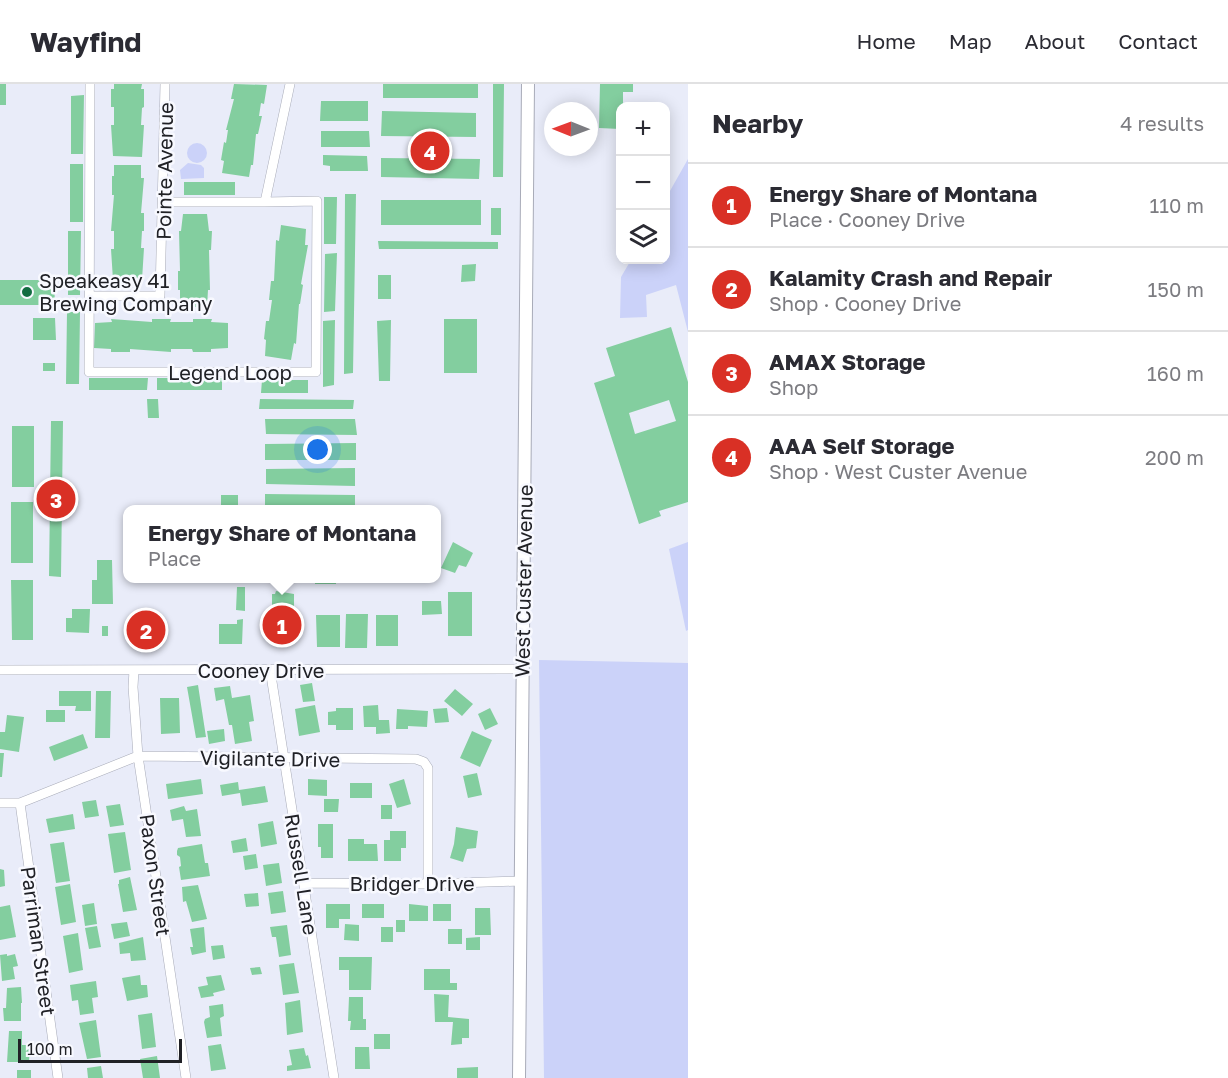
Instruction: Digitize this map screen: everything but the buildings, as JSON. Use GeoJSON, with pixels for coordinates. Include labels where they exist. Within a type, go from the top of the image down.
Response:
{"type":"FeatureCollection","features":[{"type":"Feature","properties":{"kind":"main road","name":"West Custer Avenue"},"geometry":{"type":"LineString","coordinates":[[519,1078],[528,84]]}},
{"type":"Feature","properties":{"kind":"street","name":"Legend Loop"},"geometry":{"type":"LineString","coordinates":[[90,84],[89,372],[316,372],[317,201],[265,202]]}},
{"type":"Feature","properties":{"kind":"street","name":"Pointe Avenue"},"geometry":{"type":"LineString","coordinates":[[90,296],[160,296],[165,84]]}},
{"type":"Feature","properties":{"kind":"street"},"geometry":{"type":"LineString","coordinates":[[164,202],[265,202],[290,84]]}},
{"type":"Feature","properties":{"kind":"street","name":"Russell Lane"},"geometry":{"type":"LineString","coordinates":[[270,669],[334,1078]]}},
{"type":"Feature","properties":{"kind":"street","name":"Cooney Drive"},"geometry":{"type":"LineString","coordinates":[[0,670],[522,669]]}},
{"type":"Feature","properties":{"kind":"street","name":"Paxon Street"},"geometry":{"type":"LineString","coordinates":[[134,670],[138,756],[186,1078]]}},
{"type":"Feature","properties":{"kind":"street","name":"Vigilante Drive"},"geometry":{"type":"LineString","coordinates":[[0,803],[20,803],[138,756],[416,759],[424,762],[428,768],[428,884]]}},
{"type":"Feature","properties":{"kind":"street","name":"Parriman Street"},"geometry":{"type":"LineString","coordinates":[[20,803],[58,1078]]}},
{"type":"Feature","properties":{"kind":"street","name":"Bridger Drive"},"geometry":{"type":"LineString","coordinates":[[304,883],[428,884],[521,881]]}},
{"type":"Feature","properties":{"kind":"shaded area"},"geometry":{"type":"Polygon","coordinates":[[[197,143],[204,146],[207,153],[204,160],[197,163],[190,160],[187,153],[190,146],[197,143]]]}},
{"type":"Feature","properties":{"kind":"shaded area"},"geometry":{"type":"Polygon","coordinates":[[[688,159],[688,332],[676,285],[646,295],[647,317],[620,318],[621,277],[629,264],[670,264],[670,191],[688,159]]]}},
{"type":"Feature","properties":{"kind":"shaded area"},"geometry":{"type":"Polygon","coordinates":[[[188,163],[201,165],[204,168],[204,178],[181,179],[180,170],[188,163]]]}},
{"type":"Feature","properties":{"kind":"shaded area"},"geometry":{"type":"Polygon","coordinates":[[[688,542],[688,630],[686,631],[669,549],[688,542]]]}},
{"type":"Feature","properties":{"kind":"shaded area"},"geometry":{"type":"Polygon","coordinates":[[[539,660],[688,663],[688,1078],[544,1078],[539,660]]]}},
{"type":"Feature","properties":{"kind":"place","name":"AAA Self Storage"},"geometry":{"type":"Point","coordinates":[430,151]}},
{"type":"Feature","properties":{"kind":"place","name":"Speakeasy 41 Brewing Company"},"geometry":{"type":"Point","coordinates":[27,292]}},
{"type":"Feature","properties":{"kind":"place","name":"AMAX Storage"},"geometry":{"type":"Point","coordinates":[56,499]}},
{"type":"Feature","properties":{"kind":"place","name":"Energy Share of Montana"},"geometry":{"type":"Point","coordinates":[282,625]}},
{"type":"Feature","properties":{"kind":"place","name":"Kalamity Crash and Repair"},"geometry":{"type":"Point","coordinates":[146,630]}}]}
